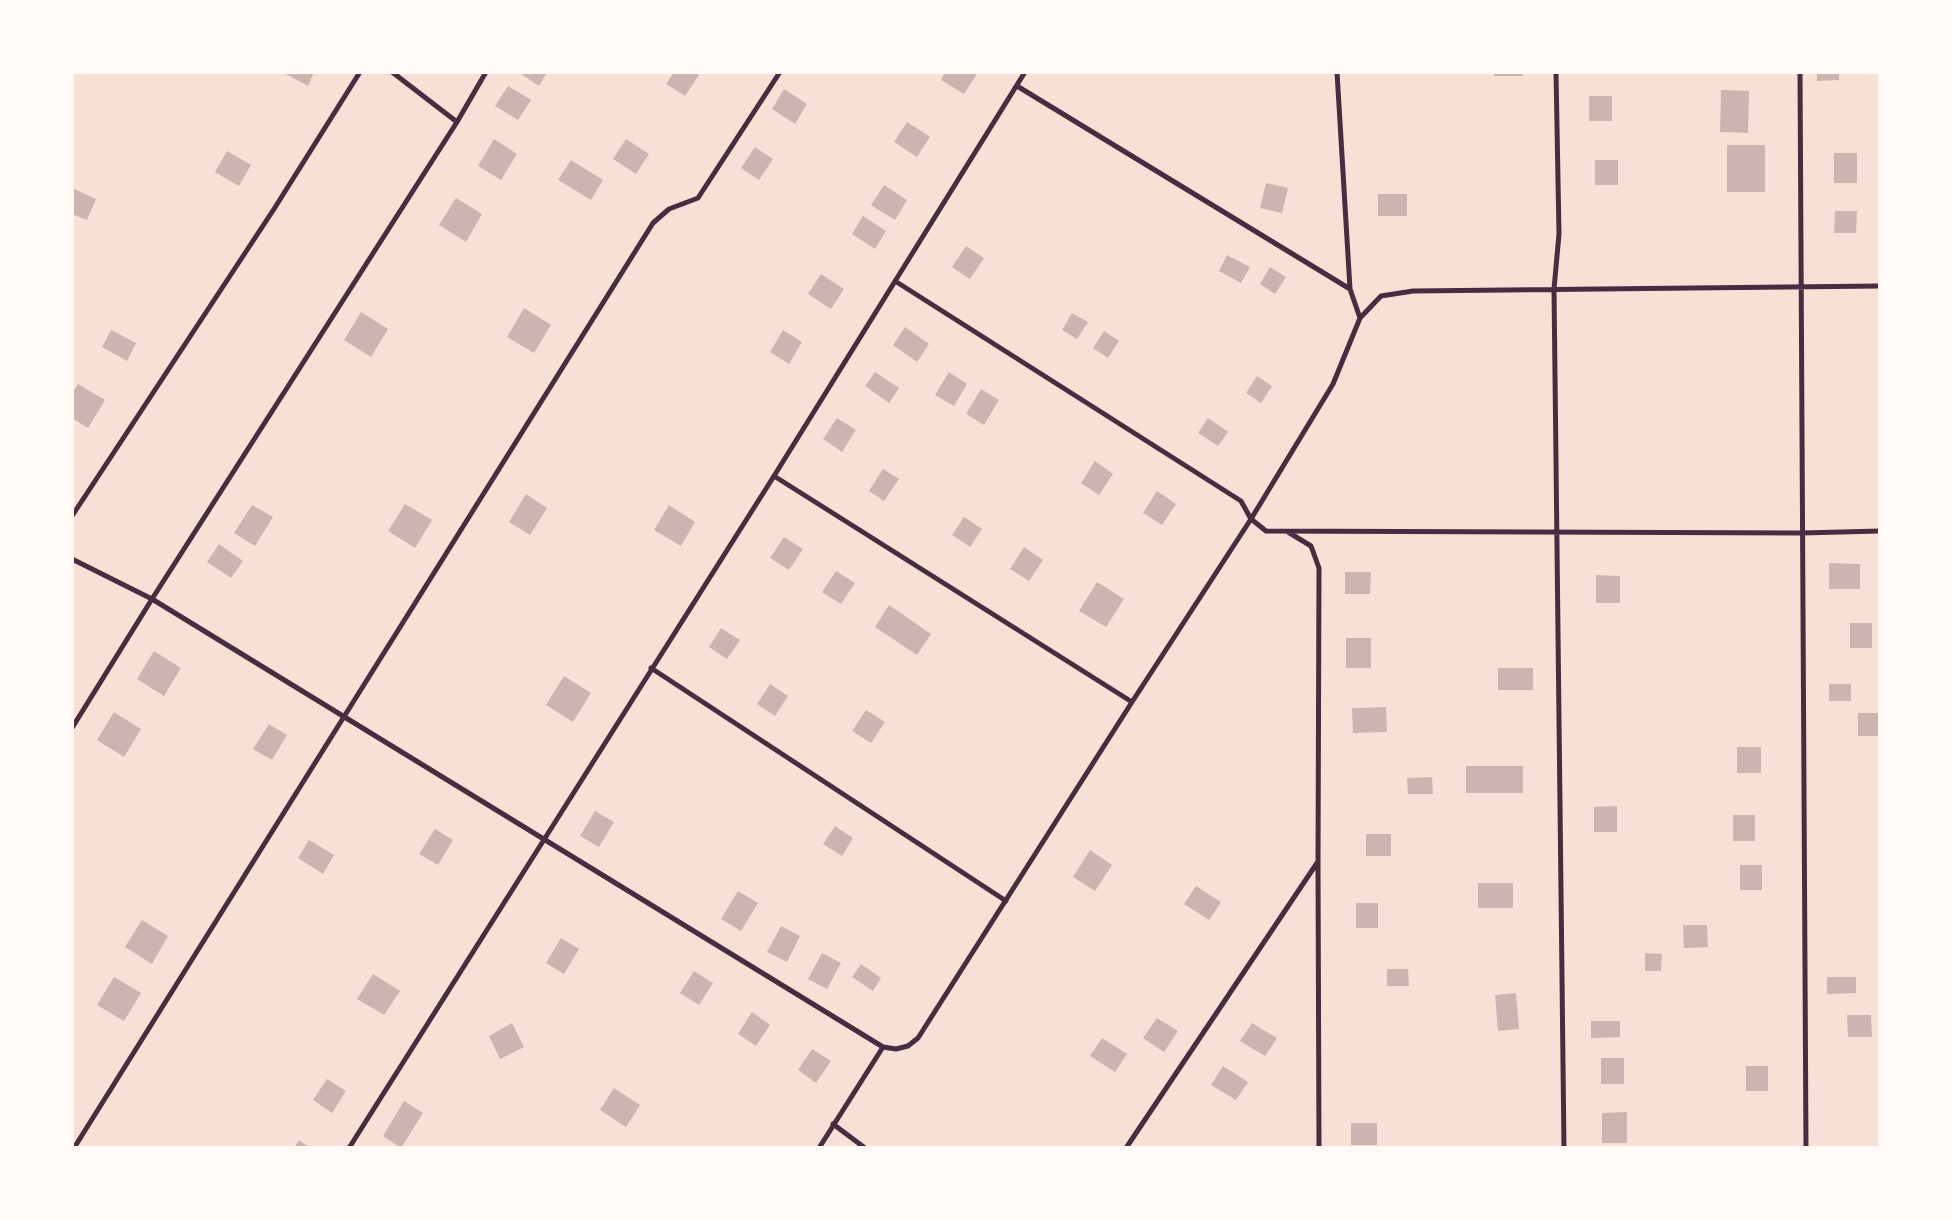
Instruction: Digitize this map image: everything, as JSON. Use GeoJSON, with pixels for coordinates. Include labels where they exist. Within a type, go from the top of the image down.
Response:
{"type":"FeatureCollection","features":[{"type":"Feature","properties":{"kind":"street"},"geometry":{"type":"LineString","coordinates":[[72,516],[274,209],[360,72]]}},
{"type":"Feature","properties":{"kind":"street"},"geometry":{"type":"LineString","coordinates":[[392,72],[457,122]]}},
{"type":"Feature","properties":{"kind":"street"},"geometry":{"type":"LineString","coordinates":[[72,728],[152,599],[457,122],[486,72]]}},
{"type":"Feature","properties":{"kind":"street"},"geometry":{"type":"LineString","coordinates":[[74,1148],[653,223],[669,209],[698,198],[780,72]]}},
{"type":"Feature","properties":{"kind":"street"},"geometry":{"type":"LineString","coordinates":[[349,1148],[774,476],[1025,72]]}},
{"type":"Feature","properties":{"kind":"street"},"geometry":{"type":"LineString","coordinates":[[1337,72],[1350,289],[1360,318]]}},
{"type":"Feature","properties":{"kind":"street"},"geometry":{"type":"LineString","coordinates":[[1556,72],[1559,234],[1554,289],[1564,1148]]}},
{"type":"Feature","properties":{"kind":"street"},"geometry":{"type":"LineString","coordinates":[[1800,72],[1806,1148]]}},
{"type":"Feature","properties":{"kind":"street"},"geometry":{"type":"LineString","coordinates":[[1017,86],[1350,289]]}},
{"type":"Feature","properties":{"kind":"street"},"geometry":{"type":"LineString","coordinates":[[895,281],[1242,501],[1251,519],[1266,531],[1558,533],[1802,533],[1880,531]]}},
{"type":"Feature","properties":{"kind":"street"},"geometry":{"type":"LineString","coordinates":[[72,559],[152,599],[883,1047],[896,1049],[908,1046],[918,1038],[1251,519],[1333,384],[1360,318],[1381,296],[1413,291],[1880,286]]}},
{"type":"Feature","properties":{"kind":"street"},"geometry":{"type":"LineString","coordinates":[[774,476],[1132,702]]}},
{"type":"Feature","properties":{"kind":"street"},"geometry":{"type":"LineString","coordinates":[[1288,532],[1311,546],[1319,568],[1319,1148]]}},
{"type":"Feature","properties":{"kind":"street"},"geometry":{"type":"LineString","coordinates":[[651,668],[1006,901]]}},
{"type":"Feature","properties":{"kind":"street"},"geometry":{"type":"LineString","coordinates":[[1126,1148],[1318,863]]}},
{"type":"Feature","properties":{"kind":"street"},"geometry":{"type":"LineString","coordinates":[[819,1148],[883,1047]]}},
{"type":"Feature","properties":{"kind":"street"},"geometry":{"type":"LineString","coordinates":[[834,1124],[865,1148]]}},
{"type":"Feature","properties":{"kind":"building"},"geometry":{"type":"Polygon","coordinates":[[[282,72],[314,72],[308,86],[282,72]]]}},
{"type":"Feature","properties":{"kind":"building"},"geometry":{"type":"Polygon","coordinates":[[[518,72],[547,72],[539,86],[518,72]]]}},
{"type":"Feature","properties":{"kind":"building"},"geometry":{"type":"Polygon","coordinates":[[[674,72],[695,72],[699,75],[685,96],[666,84],[674,72]]]}},
{"type":"Feature","properties":{"kind":"building"},"geometry":{"type":"Polygon","coordinates":[[[945,72],[974,72],[977,74],[964,94],[941,80],[945,72]]]}},
{"type":"Feature","properties":{"kind":"building"},"geometry":{"type":"Polygon","coordinates":[[[1494,72],[1523,72],[1523,76],[1494,76],[1494,72]]]}},
{"type":"Feature","properties":{"kind":"building"},"geometry":{"type":"Polygon","coordinates":[[[1817,72],[1839,72],[1839,80],[1817,81],[1817,72]]]}},
{"type":"Feature","properties":{"kind":"building"},"geometry":{"type":"Polygon","coordinates":[[[508,86],[531,100],[518,120],[495,106],[508,86]]]}},
{"type":"Feature","properties":{"kind":"building"},"geometry":{"type":"Polygon","coordinates":[[[784,89],[807,104],[795,124],[772,109],[784,89]]]}},
{"type":"Feature","properties":{"kind":"building"},"geometry":{"type":"Polygon","coordinates":[[[1721,90],[1749,91],[1748,133],[1720,132],[1721,90]]]}},
{"type":"Feature","properties":{"kind":"building"},"geometry":{"type":"Polygon","coordinates":[[[1589,96],[1612,96],[1612,121],[1589,121],[1589,96]]]}},
{"type":"Feature","properties":{"kind":"building"},"geometry":{"type":"Polygon","coordinates":[[[907,122],[930,137],[917,157],[894,142],[907,122]]]}},
{"type":"Feature","properties":{"kind":"building"},"geometry":{"type":"Polygon","coordinates":[[[494,139],[517,154],[501,180],[478,166],[494,139]]]}},
{"type":"Feature","properties":{"kind":"building"},"geometry":{"type":"Polygon","coordinates":[[[626,139],[649,154],[636,174],[613,159],[626,139]]]}},
{"type":"Feature","properties":{"kind":"building"},"geometry":{"type":"Polygon","coordinates":[[[1727,145],[1765,145],[1765,192],[1727,192],[1727,145]]]}},
{"type":"Feature","properties":{"kind":"building"},"geometry":{"type":"Polygon","coordinates":[[[755,147],[773,159],[759,180],[741,168],[755,147]]]}},
{"type":"Feature","properties":{"kind":"building"},"geometry":{"type":"Polygon","coordinates":[[[227,151],[251,165],[239,186],[215,172],[227,151]]]}},
{"type":"Feature","properties":{"kind":"building"},"geometry":{"type":"Polygon","coordinates":[[[1834,153],[1857,153],[1857,183],[1834,183],[1834,153]]]}},
{"type":"Feature","properties":{"kind":"building"},"geometry":{"type":"Polygon","coordinates":[[[571,160],[603,180],[591,200],[558,180],[571,160]]]}},
{"type":"Feature","properties":{"kind":"building"},"geometry":{"type":"Polygon","coordinates":[[[1595,160],[1618,160],[1618,185],[1595,185],[1595,160]]]}},
{"type":"Feature","properties":{"kind":"building"},"geometry":{"type":"Polygon","coordinates":[[[1266,183],[1288,188],[1282,213],[1260,208],[1266,183]]]}},
{"type":"Feature","properties":{"kind":"building"},"geometry":{"type":"Polygon","coordinates":[[[884,185],[907,200],[895,220],[871,205],[884,185]]]}},
{"type":"Feature","properties":{"kind":"building"},"geometry":{"type":"Polygon","coordinates":[[[72,188],[96,199],[87,220],[72,214],[72,188]]]}},
{"type":"Feature","properties":{"kind":"building"},"geometry":{"type":"Polygon","coordinates":[[[1378,194],[1407,194],[1407,216],[1378,216],[1378,194]]]}},
{"type":"Feature","properties":{"kind":"building"},"geometry":{"type":"Polygon","coordinates":[[[456,198],[482,214],[466,242],[439,225],[456,198]]]}},
{"type":"Feature","properties":{"kind":"building"},"geometry":{"type":"Polygon","coordinates":[[[1835,211],[1857,211],[1856,233],[1834,233],[1835,211]]]}},
{"type":"Feature","properties":{"kind":"building"},"geometry":{"type":"Polygon","coordinates":[[[863,216],[886,231],[875,249],[852,234],[863,216]]]}},
{"type":"Feature","properties":{"kind":"building"},"geometry":{"type":"Polygon","coordinates":[[[966,246],[984,258],[970,279],[952,267],[966,246]]]}},
{"type":"Feature","properties":{"kind":"building"},"geometry":{"type":"Polygon","coordinates":[[[1227,255],[1250,267],[1241,283],[1219,271],[1227,255]]]}},
{"type":"Feature","properties":{"kind":"building"},"geometry":{"type":"Polygon","coordinates":[[[1270,267],[1286,277],[1275,294],[1260,284],[1270,267]]]}},
{"type":"Feature","properties":{"kind":"building"},"geometry":{"type":"Polygon","coordinates":[[[821,274],[844,289],[831,309],[808,294],[821,274]]]}},
{"type":"Feature","properties":{"kind":"building"},"geometry":{"type":"Polygon","coordinates":[[[524,308],[551,325],[534,353],[507,337],[524,308]]]}},
{"type":"Feature","properties":{"kind":"building"},"geometry":{"type":"Polygon","coordinates":[[[361,312],[388,329],[371,357],[344,340],[361,312]]]}},
{"type":"Feature","properties":{"kind":"building"},"geometry":{"type":"Polygon","coordinates":[[[1072,313],[1088,322],[1077,339],[1062,330],[1072,313]]]}},
{"type":"Feature","properties":{"kind":"building"},"geometry":{"type":"Polygon","coordinates":[[[905,327],[929,344],[917,362],[893,345],[905,327]]]}},
{"type":"Feature","properties":{"kind":"building"},"geometry":{"type":"Polygon","coordinates":[[[111,330],[136,343],[127,361],[102,347],[111,330]]]}},
{"type":"Feature","properties":{"kind":"building"},"geometry":{"type":"Polygon","coordinates":[[[783,330],[802,342],[789,364],[770,352],[783,330]]]}},
{"type":"Feature","properties":{"kind":"building"},"geometry":{"type":"Polygon","coordinates":[[[1104,331],[1119,341],[1108,358],[1093,348],[1104,331]]]}},
{"type":"Feature","properties":{"kind":"building"},"geometry":{"type":"Polygon","coordinates":[[[875,372],[899,388],[889,403],[865,386],[875,372]]]}},
{"type":"Feature","properties":{"kind":"building"},"geometry":{"type":"Polygon","coordinates":[[[949,372],[967,384],[954,406],[935,395],[949,372]]]}},
{"type":"Feature","properties":{"kind":"building"},"geometry":{"type":"Polygon","coordinates":[[[1257,376],[1272,386],[1261,403],[1246,393],[1257,376]]]}},
{"type":"Feature","properties":{"kind":"building"},"geometry":{"type":"Polygon","coordinates":[[[78,384],[105,400],[88,428],[72,418],[72,393],[78,384]]]}},
{"type":"Feature","properties":{"kind":"building"},"geometry":{"type":"Polygon","coordinates":[[[981,389],[999,400],[984,425],[966,414],[981,389]]]}},
{"type":"Feature","properties":{"kind":"building"},"geometry":{"type":"Polygon","coordinates":[[[837,418],[856,430],[842,452],[823,439],[837,418]]]}},
{"type":"Feature","properties":{"kind":"building"},"geometry":{"type":"Polygon","coordinates":[[[1208,418],[1228,432],[1218,446],[1198,433],[1208,418]]]}},
{"type":"Feature","properties":{"kind":"building"},"geometry":{"type":"Polygon","coordinates":[[[1095,461],[1113,474],[1099,495],[1081,483],[1095,461]]]}},
{"type":"Feature","properties":{"kind":"building"},"geometry":{"type":"Polygon","coordinates":[[[883,469],[899,479],[884,501],[869,491],[883,469]]]}},
{"type":"Feature","properties":{"kind":"building"},"geometry":{"type":"Polygon","coordinates":[[[1157,491],[1176,504],[1162,525],[1143,513],[1157,491]]]}},
{"type":"Feature","properties":{"kind":"building"},"geometry":{"type":"Polygon","coordinates":[[[526,494],[547,508],[530,535],[509,522],[526,494]]]}},
{"type":"Feature","properties":{"kind":"building"},"geometry":{"type":"Polygon","coordinates":[[[405,504],[432,520],[415,548],[388,531],[405,504]]]}},
{"type":"Feature","properties":{"kind":"building"},"geometry":{"type":"Polygon","coordinates":[[[252,505],[273,517],[255,546],[234,533],[252,505]]]}},
{"type":"Feature","properties":{"kind":"building"},"geometry":{"type":"Polygon","coordinates":[[[669,505],[695,522],[681,546],[654,530],[669,505]]]}},
{"type":"Feature","properties":{"kind":"building"},"geometry":{"type":"Polygon","coordinates":[[[964,517],[982,529],[970,547],[952,535],[964,517]]]}},
{"type":"Feature","properties":{"kind":"building"},"geometry":{"type":"Polygon","coordinates":[[[784,537],[803,549],[789,570],[770,558],[784,537]]]}},
{"type":"Feature","properties":{"kind":"building"},"geometry":{"type":"Polygon","coordinates":[[[219,544],[243,561],[231,578],[207,562],[219,544]]]}},
{"type":"Feature","properties":{"kind":"building"},"geometry":{"type":"Polygon","coordinates":[[[1024,547],[1043,560],[1029,581],[1010,569],[1024,547]]]}},
{"type":"Feature","properties":{"kind":"building"},"geometry":{"type":"Polygon","coordinates":[[[1829,563],[1860,564],[1860,589],[1829,589],[1829,563]]]}},
{"type":"Feature","properties":{"kind":"building"},"geometry":{"type":"Polygon","coordinates":[[[836,571],[855,583],[841,604],[822,592],[836,571]]]}},
{"type":"Feature","properties":{"kind":"building"},"geometry":{"type":"Polygon","coordinates":[[[1345,572],[1371,572],[1370,594],[1345,594],[1345,572]]]}},
{"type":"Feature","properties":{"kind":"building"},"geometry":{"type":"Polygon","coordinates":[[[1596,575],[1620,576],[1620,603],[1596,603],[1596,575]]]}},
{"type":"Feature","properties":{"kind":"building"},"geometry":{"type":"Polygon","coordinates":[[[1097,582],[1124,599],[1106,627],[1079,611],[1097,582]]]}},
{"type":"Feature","properties":{"kind":"building"},"geometry":{"type":"Polygon","coordinates":[[[889,605],[931,634],[917,655],[875,627],[889,605]]]}},
{"type":"Feature","properties":{"kind":"building"},"geometry":{"type":"Polygon","coordinates":[[[1850,623],[1872,623],[1872,648],[1850,648],[1850,623]]]}},
{"type":"Feature","properties":{"kind":"building"},"geometry":{"type":"Polygon","coordinates":[[[721,628],[740,640],[727,659],[709,647],[721,628]]]}},
{"type":"Feature","properties":{"kind":"building"},"geometry":{"type":"Polygon","coordinates":[[[1346,638],[1371,638],[1371,668],[1346,668],[1346,638]]]}},
{"type":"Feature","properties":{"kind":"building"},"geometry":{"type":"Polygon","coordinates":[[[154,651],[181,668],[164,696],[137,679],[154,651]]]}},
{"type":"Feature","properties":{"kind":"building"},"geometry":{"type":"Polygon","coordinates":[[[1498,668],[1533,668],[1533,690],[1498,690],[1498,668]]]}},
{"type":"Feature","properties":{"kind":"building"},"geometry":{"type":"Polygon","coordinates":[[[564,676],[591,693],[573,722],[546,705],[564,676]]]}},
{"type":"Feature","properties":{"kind":"building"},"geometry":{"type":"Polygon","coordinates":[[[770,684],[788,696],[775,716],[757,704],[770,684]]]}},
{"type":"Feature","properties":{"kind":"building"},"geometry":{"type":"Polygon","coordinates":[[[1829,684],[1851,684],[1851,701],[1829,701],[1829,684]]]}},
{"type":"Feature","properties":{"kind":"building"},"geometry":{"type":"Polygon","coordinates":[[[1386,707],[1387,732],[1353,733],[1352,708],[1386,707]]]}},
{"type":"Feature","properties":{"kind":"building"},"geometry":{"type":"Polygon","coordinates":[[[866,710],[885,722],[871,743],[852,731],[866,710]]]}},
{"type":"Feature","properties":{"kind":"building"},"geometry":{"type":"Polygon","coordinates":[[[114,712],[141,729],[124,757],[97,740],[114,712]]]}},
{"type":"Feature","properties":{"kind":"building"},"geometry":{"type":"Polygon","coordinates":[[[1858,713],[1880,713],[1880,736],[1858,736],[1858,713]]]}},
{"type":"Feature","properties":{"kind":"building"},"geometry":{"type":"Polygon","coordinates":[[[269,724],[287,735],[272,760],[253,749],[269,724]]]}},
{"type":"Feature","properties":{"kind":"building"},"geometry":{"type":"Polygon","coordinates":[[[1737,747],[1761,747],[1761,773],[1737,773],[1737,747]]]}},
{"type":"Feature","properties":{"kind":"building"},"geometry":{"type":"Polygon","coordinates":[[[1466,766],[1523,766],[1523,793],[1466,793],[1466,766]]]}},
{"type":"Feature","properties":{"kind":"building"},"geometry":{"type":"Polygon","coordinates":[[[1432,777],[1433,794],[1408,794],[1407,778],[1432,777]]]}},
{"type":"Feature","properties":{"kind":"building"},"geometry":{"type":"Polygon","coordinates":[[[1617,806],[1617,832],[1594,832],[1594,807],[1617,806]]]}},
{"type":"Feature","properties":{"kind":"building"},"geometry":{"type":"Polygon","coordinates":[[[595,811],[614,822],[599,847],[580,836],[595,811]]]}},
{"type":"Feature","properties":{"kind":"building"},"geometry":{"type":"Polygon","coordinates":[[[1733,815],[1755,815],[1755,841],[1733,841],[1733,815]]]}},
{"type":"Feature","properties":{"kind":"building"},"geometry":{"type":"Polygon","coordinates":[[[835,826],[853,838],[842,856],[823,844],[835,826]]]}},
{"type":"Feature","properties":{"kind":"building"},"geometry":{"type":"Polygon","coordinates":[[[435,829],[453,840],[438,865],[419,854],[435,829]]]}},
{"type":"Feature","properties":{"kind":"building"},"geometry":{"type":"Polygon","coordinates":[[[1366,834],[1391,834],[1391,856],[1366,856],[1366,834]]]}},
{"type":"Feature","properties":{"kind":"building"},"geometry":{"type":"Polygon","coordinates":[[[309,840],[334,855],[323,874],[298,858],[309,840]]]}},
{"type":"Feature","properties":{"kind":"building"},"geometry":{"type":"Polygon","coordinates":[[[1090,850],[1112,865],[1095,891],[1073,877],[1090,850]]]}},
{"type":"Feature","properties":{"kind":"building"},"geometry":{"type":"Polygon","coordinates":[[[1740,865],[1762,865],[1762,890],[1740,890],[1740,865]]]}},
{"type":"Feature","properties":{"kind":"building"},"geometry":{"type":"Polygon","coordinates":[[[1478,883],[1513,883],[1513,908],[1478,908],[1478,883]]]}},
{"type":"Feature","properties":{"kind":"building"},"geometry":{"type":"Polygon","coordinates":[[[1196,886],[1221,902],[1209,920],[1184,904],[1196,886]]]}},
{"type":"Feature","properties":{"kind":"building"},"geometry":{"type":"Polygon","coordinates":[[[738,891],[758,903],[741,931],[721,919],[738,891]]]}},
{"type":"Feature","properties":{"kind":"building"},"geometry":{"type":"Polygon","coordinates":[[[1356,903],[1378,903],[1378,928],[1356,928],[1356,903]]]}},
{"type":"Feature","properties":{"kind":"building"},"geometry":{"type":"Polygon","coordinates":[[[142,920],[168,936],[152,964],[125,947],[142,920]]]}},
{"type":"Feature","properties":{"kind":"building"},"geometry":{"type":"Polygon","coordinates":[[[1683,925],[1707,925],[1708,947],[1684,948],[1683,925]]]}},
{"type":"Feature","properties":{"kind":"building"},"geometry":{"type":"Polygon","coordinates":[[[781,926],[800,936],[787,962],[767,952],[781,926]]]}},
{"type":"Feature","properties":{"kind":"building"},"geometry":{"type":"Polygon","coordinates":[[[561,938],[579,949],[564,974],[546,963],[561,938]]]}},
{"type":"Feature","properties":{"kind":"building"},"geometry":{"type":"Polygon","coordinates":[[[822,953],[841,963],[827,989],[808,979],[822,953]]]}},
{"type":"Feature","properties":{"kind":"building"},"geometry":{"type":"Polygon","coordinates":[[[1645,953],[1662,954],[1661,971],[1645,971],[1645,953]]]}},
{"type":"Feature","properties":{"kind":"building"},"geometry":{"type":"Polygon","coordinates":[[[861,964],[881,978],[873,991],[852,977],[861,964]]]}},
{"type":"Feature","properties":{"kind":"building"},"geometry":{"type":"Polygon","coordinates":[[[1387,969],[1408,969],[1409,986],[1387,986],[1387,969]]]}},
{"type":"Feature","properties":{"kind":"building"},"geometry":{"type":"Polygon","coordinates":[[[694,971],[713,983],[699,1005],[680,993],[694,971]]]}},
{"type":"Feature","properties":{"kind":"building"},"geometry":{"type":"Polygon","coordinates":[[[373,974],[400,991],[384,1015],[357,999],[373,974]]]}},
{"type":"Feature","properties":{"kind":"building"},"geometry":{"type":"Polygon","coordinates":[[[114,977],[141,993],[124,1021],[97,1005],[114,977]]]}},
{"type":"Feature","properties":{"kind":"building"},"geometry":{"type":"Polygon","coordinates":[[[1827,977],[1856,977],[1856,993],[1827,994],[1827,977]]]}},
{"type":"Feature","properties":{"kind":"building"},"geometry":{"type":"Polygon","coordinates":[[[1516,993],[1519,1029],[1498,1031],[1495,995],[1516,993]]]}},
{"type":"Feature","properties":{"kind":"building"},"geometry":{"type":"Polygon","coordinates":[[[752,1012],[770,1025],[756,1046],[738,1034],[752,1012]]]}},
{"type":"Feature","properties":{"kind":"building"},"geometry":{"type":"Polygon","coordinates":[[[1847,1015],[1871,1015],[1872,1037],[1848,1037],[1847,1015]]]}},
{"type":"Feature","properties":{"kind":"building"},"geometry":{"type":"Polygon","coordinates":[[[1157,1018],[1178,1031],[1164,1052],[1143,1038],[1157,1018]]]}},
{"type":"Feature","properties":{"kind":"building"},"geometry":{"type":"Polygon","coordinates":[[[1591,1021],[1620,1021],[1620,1037],[1591,1038],[1591,1021]]]}},
{"type":"Feature","properties":{"kind":"building"},"geometry":{"type":"Polygon","coordinates":[[[512,1023],[524,1047],[500,1059],[489,1036],[512,1023]]]}},
{"type":"Feature","properties":{"kind":"building"},"geometry":{"type":"Polygon","coordinates":[[[1252,1023],[1277,1038],[1265,1056],[1240,1041],[1252,1023]]]}},
{"type":"Feature","properties":{"kind":"building"},"geometry":{"type":"Polygon","coordinates":[[[1102,1038],[1127,1054],[1115,1072],[1090,1056],[1102,1038]]]}},
{"type":"Feature","properties":{"kind":"building"},"geometry":{"type":"Polygon","coordinates":[[[812,1049],[831,1061],[816,1083],[798,1070],[812,1049]]]}},
{"type":"Feature","properties":{"kind":"building"},"geometry":{"type":"Polygon","coordinates":[[[1601,1058],[1624,1058],[1624,1084],[1601,1084],[1601,1058]]]}},
{"type":"Feature","properties":{"kind":"building"},"geometry":{"type":"Polygon","coordinates":[[[1223,1066],[1248,1082],[1236,1100],[1211,1085],[1223,1066]]]}},
{"type":"Feature","properties":{"kind":"building"},"geometry":{"type":"Polygon","coordinates":[[[1746,1066],[1768,1066],[1768,1091],[1746,1091],[1746,1066]]]}},
{"type":"Feature","properties":{"kind":"building"},"geometry":{"type":"Polygon","coordinates":[[[327,1079],[346,1091],[332,1113],[313,1100],[327,1079]]]}},
{"type":"Feature","properties":{"kind":"building"},"geometry":{"type":"Polygon","coordinates":[[[614,1088],[640,1105],[626,1127],[600,1110],[614,1088]]]}},
{"type":"Feature","properties":{"kind":"building"},"geometry":{"type":"Polygon","coordinates":[[[404,1101],[423,1113],[401,1148],[383,1136],[404,1101]]]}},
{"type":"Feature","properties":{"kind":"building"},"geometry":{"type":"Polygon","coordinates":[[[1627,1112],[1627,1143],[1602,1143],[1602,1113],[1627,1112]]]}},
{"type":"Feature","properties":{"kind":"building"},"geometry":{"type":"Polygon","coordinates":[[[1351,1123],[1377,1123],[1377,1145],[1351,1145],[1351,1123]]]}},
{"type":"Feature","properties":{"kind":"building"},"geometry":{"type":"Polygon","coordinates":[[[299,1140],[310,1148],[294,1148],[299,1140]]]}}]}
